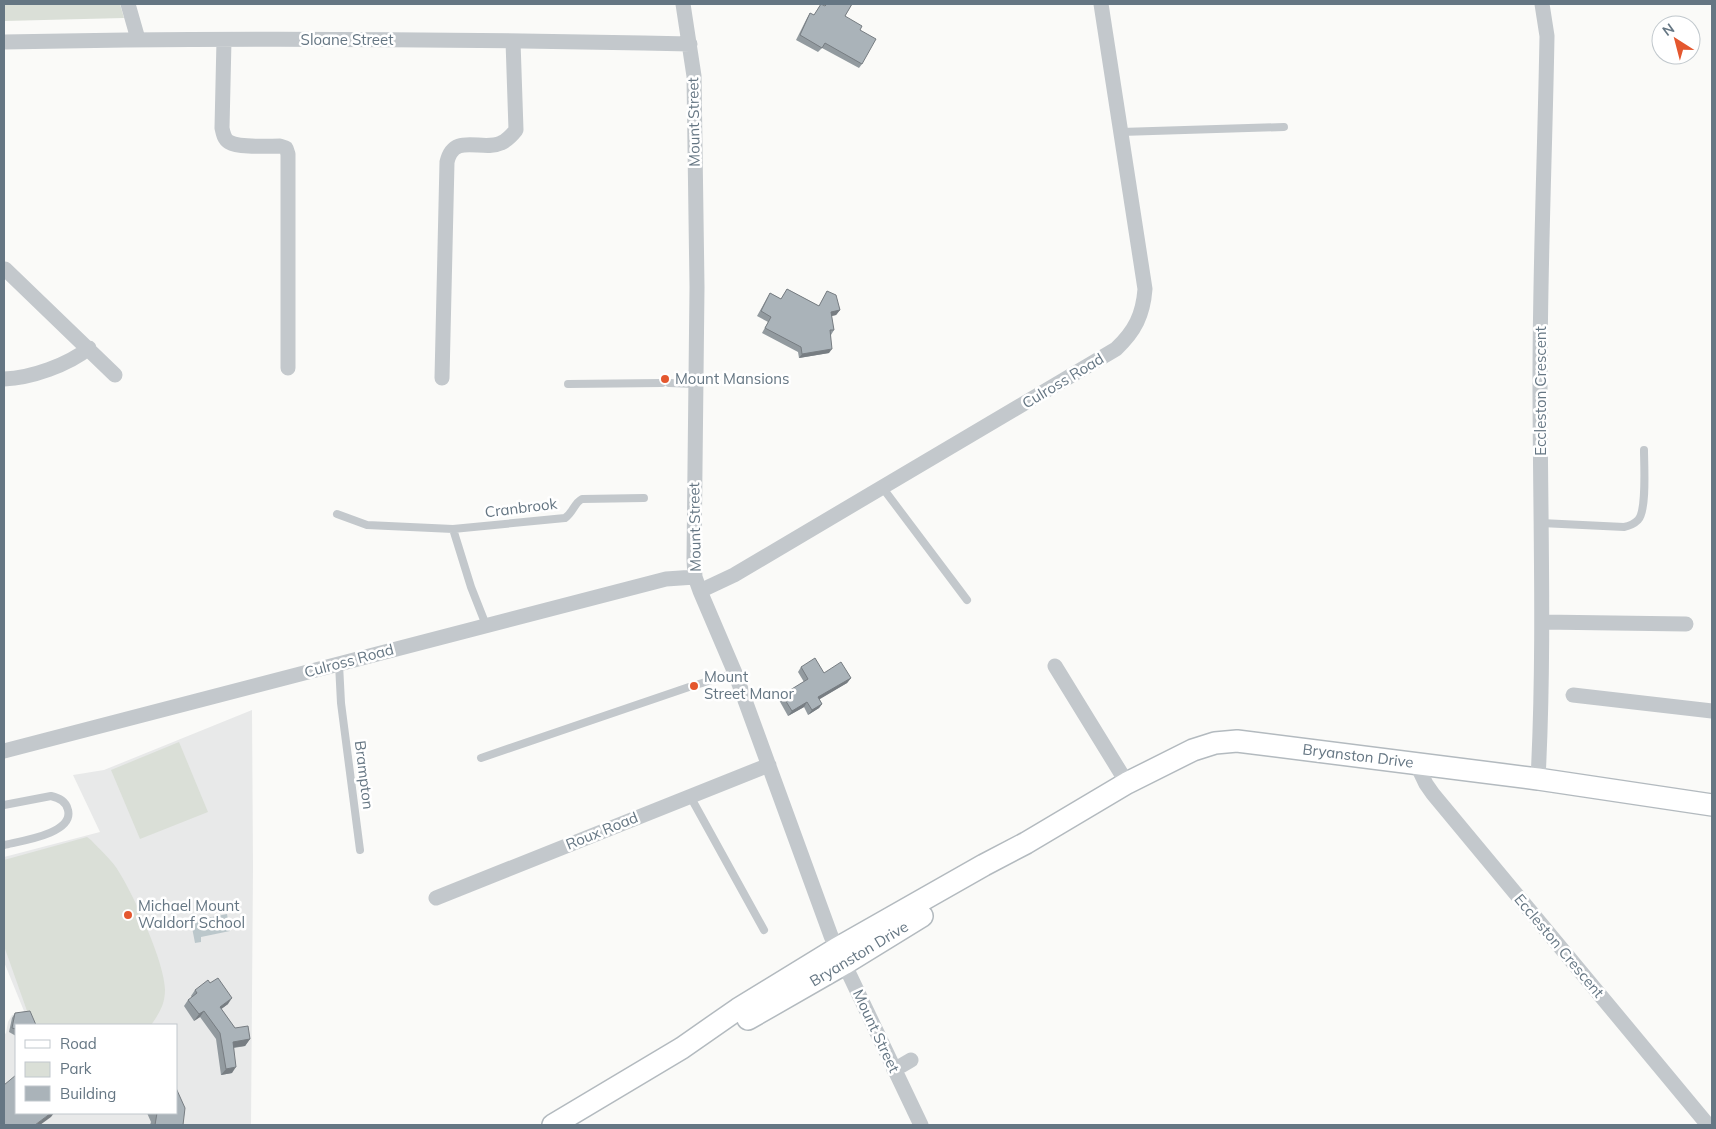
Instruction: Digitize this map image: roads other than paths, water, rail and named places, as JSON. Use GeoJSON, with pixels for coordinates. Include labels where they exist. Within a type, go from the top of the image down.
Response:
{"type":"FeatureCollection","features":[{"type":"Feature","properties":{"kind":"main road","name":"Bryanston Drive"},"geometry":{"type":"LineString","coordinates":[[553,1125],[682,1048],[738,1009],[840,957],[989,874],[1026,843],[1127,784],[1193,750],[1215,743],[1237,741],[1416,763],[1712,805]]}},
{"type":"Feature","properties":{"kind":"street"},"geometry":{"type":"LineString","coordinates":[[128,4],[138,39]]}},
{"type":"Feature","properties":{"kind":"street","name":"Mount Street"},"geometry":{"type":"LineString","coordinates":[[683,4],[694,76],[696,287],[694,560],[698,584],[735,673],[840,957],[921,1125]]}},
{"type":"Feature","properties":{"kind":"street","name":"Culross Road"},"geometry":{"type":"LineString","coordinates":[[4,751],[666,579],[698,584],[734,575],[1116,350],[1128,338],[1137,324],[1144,302],[1145,289],[1101,4]]}},
{"type":"Feature","properties":{"kind":"street","name":"Eccleston Crescent"},"geometry":{"type":"LineString","coordinates":[[1538,779],[1541,728],[1542,622],[1540,377],[1547,36],[1542,4]]}},
{"type":"Feature","properties":{"kind":"street","name":"Sloane Street"},"geometry":{"type":"LineString","coordinates":[[4,42],[138,39],[690,44]]}},
{"type":"Feature","properties":{"kind":"street"},"geometry":{"type":"LineString","coordinates":[[224,40],[223,134],[228,141],[237,144],[280,146],[286,148],[288,154],[288,368]]}},
{"type":"Feature","properties":{"kind":"street"},"geometry":{"type":"LineString","coordinates":[[442,378],[447,162],[449,153],[456,147],[463,145],[500,144],[516,130],[513,41]]}},
{"type":"Feature","properties":{"kind":"street"},"geometry":{"type":"LineString","coordinates":[[5,269],[115,375]]}},
{"type":"Feature","properties":{"kind":"street"},"geometry":{"type":"LineString","coordinates":[[4,379],[25,376],[66,363],[89,348]]}},
{"type":"Feature","properties":{"kind":"street"},"geometry":{"type":"LineString","coordinates":[[1542,622],[1686,624]]}},
{"type":"Feature","properties":{"kind":"street"},"geometry":{"type":"LineString","coordinates":[[1055,666],[1127,784]]}},
{"type":"Feature","properties":{"kind":"street"},"geometry":{"type":"LineString","coordinates":[[1574,694],[1712,711]]}},
{"type":"Feature","properties":{"kind":"street","name":"Eccleston Crescent"},"geometry":{"type":"LineString","coordinates":[[1416,763],[1432,794],[1708,1125]]}},
{"type":"Feature","properties":{"kind":"street","name":"Roux Road"},"geometry":{"type":"LineString","coordinates":[[436,898],[769,765]]}},
{"type":"Feature","properties":{"kind":"street"},"geometry":{"type":"LineString","coordinates":[[894,1070],[911,1060]]}},
{"type":"Feature","properties":{"kind":"lane"},"geometry":{"type":"LineString","coordinates":[[1121,132],[1284,127]]}},
{"type":"Feature","properties":{"kind":"lane"},"geometry":{"type":"LineString","coordinates":[[568,384],[696,384]]}},
{"type":"Feature","properties":{"kind":"lane"},"geometry":{"type":"LineString","coordinates":[[1541,523],[1624,527],[1631,525],[1638,520],[1643,510],[1644,450]]}},
{"type":"Feature","properties":{"kind":"lane"},"geometry":{"type":"LineString","coordinates":[[882,487],[967,600]]}},
{"type":"Feature","properties":{"kind":"lane","name":"Cranbrook"},"geometry":{"type":"LineString","coordinates":[[337,514],[367,526],[453,529],[565,518],[572,512],[576,502],[582,499],[644,498]]}},
{"type":"Feature","properties":{"kind":"lane"},"geometry":{"type":"LineString","coordinates":[[453,529],[471,587],[486,625]]}},
{"type":"Feature","properties":{"kind":"lane","name":"Brampton"},"geometry":{"type":"LineString","coordinates":[[339,664],[341,703],[360,850]]}},
{"type":"Feature","properties":{"kind":"lane"},"geometry":{"type":"LineString","coordinates":[[699,684],[735,673]]}},
{"type":"Feature","properties":{"kind":"lane"},"geometry":{"type":"LineString","coordinates":[[481,758],[690,687]]}},
{"type":"Feature","properties":{"kind":"lane"},"geometry":{"type":"LineString","coordinates":[[4,805],[51,796],[64,802],[68,808],[69,816],[63,827],[57,831],[4,845]]}},
{"type":"Feature","properties":{"kind":"lane"},"geometry":{"type":"LineString","coordinates":[[690,796],[764,930]]}},
{"type":"Feature","properties":{"kind":"place","name":"Mount Mansions"},"geometry":{"type":"Point","coordinates":[665,379]}},
{"type":"Feature","properties":{"kind":"place","name":"Mount Street Manor"},"geometry":{"type":"Point","coordinates":[694,686]}},
{"type":"Feature","properties":{"kind":"place","name":"Michael Mount Waldorf School"},"geometry":{"type":"Point","coordinates":[128,915]}}]}
